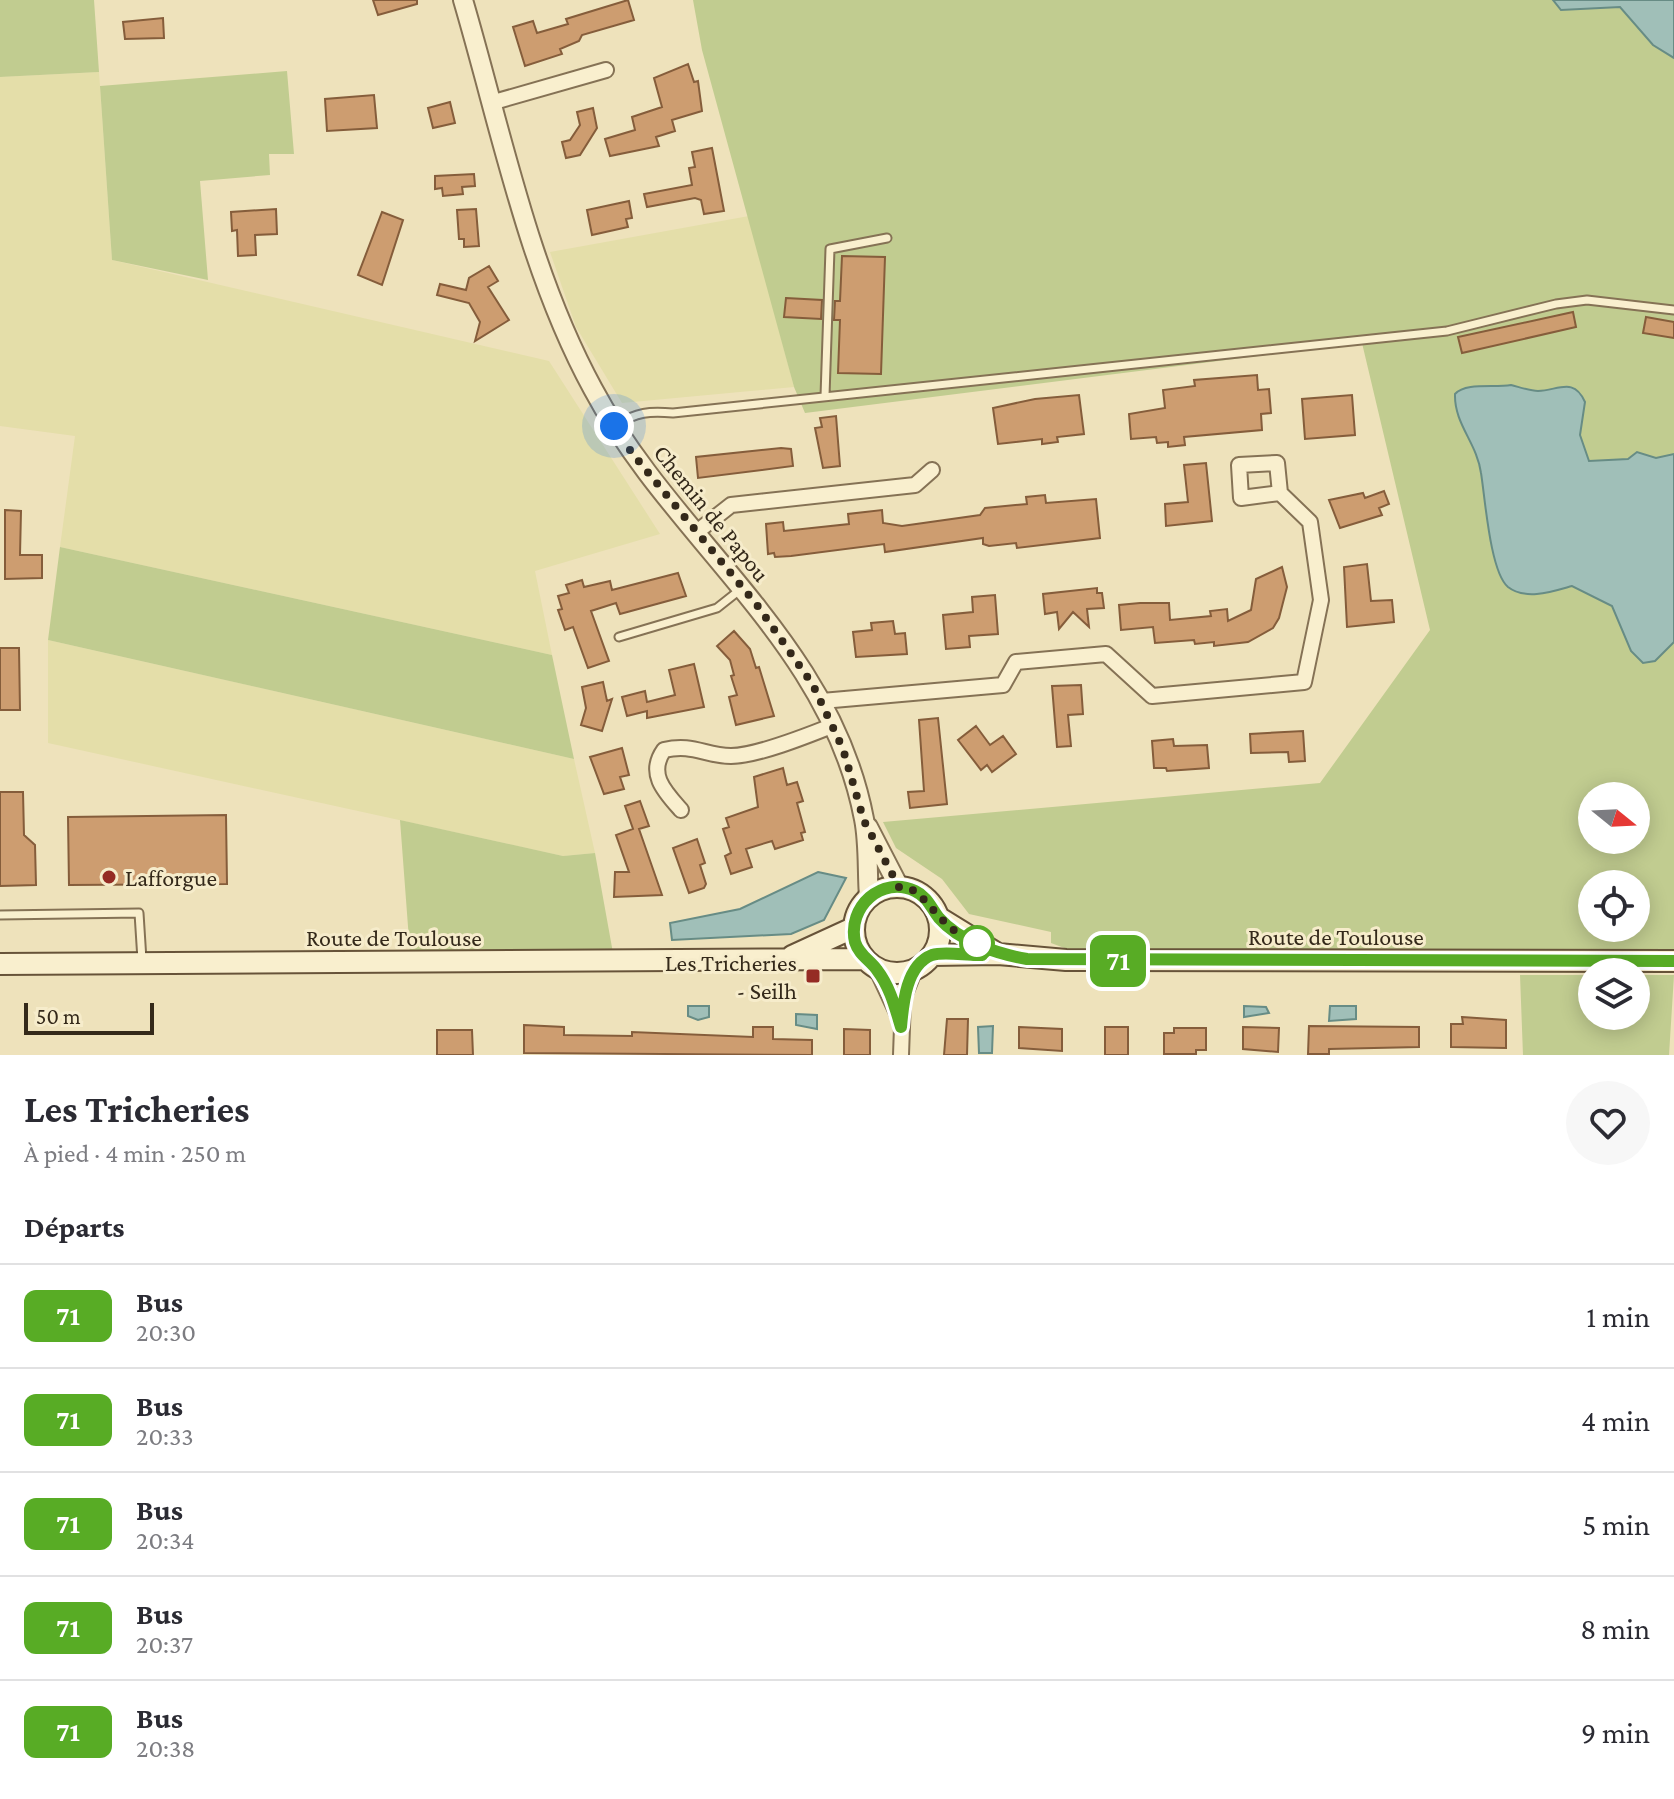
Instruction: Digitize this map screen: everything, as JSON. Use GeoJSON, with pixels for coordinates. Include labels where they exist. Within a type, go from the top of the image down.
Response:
{"type":"FeatureCollection","features":[{"type":"Feature","properties":{"kind":"main road"},"geometry":{"type":"LineString","coordinates":[[899,887],[916,891],[930,902],[938,917],[940,937],[932,955],[915,969],[895,974],[870,964],[856,945],[853,928],[858,911],[869,897],[883,889],[899,887]]}},
{"type":"Feature","properties":{"kind":"main road","name":"Route de Toulouse"},"geometry":{"type":"LineString","coordinates":[[938,917],[998,954]]}},
{"type":"Feature","properties":{"kind":"main road","name":"Route de Toulouse"},"geometry":{"type":"LineString","coordinates":[[787,959],[853,928]]}},
{"type":"Feature","properties":{"kind":"main road","name":"Route de Toulouse"},"geometry":{"type":"LineString","coordinates":[[932,955],[998,954],[1081,961],[1674,961]]}},
{"type":"Feature","properties":{"kind":"main road","name":"Route de Toulouse"},"geometry":{"type":"LineString","coordinates":[[0,964],[738,963],[787,959],[870,964]]}},
{"type":"Feature","properties":{"kind":"street","name":"Chemin de Papou"},"geometry":{"type":"LineString","coordinates":[[463,0],[544,275],[574,353],[632,453],[743,588],[797,660],[822,701],[834,725],[864,821],[899,887]]}},
{"type":"Feature","properties":{"kind":"street"},"geometry":{"type":"LineString","coordinates":[[494,102],[606,70]]}},
{"type":"Feature","properties":{"kind":"street"},"geometry":{"type":"LineString","coordinates":[[698,531],[731,505],[915,485],[932,470]]}},
{"type":"Feature","properties":{"kind":"street"},"geometry":{"type":"LineString","coordinates":[[822,701],[1003,685],[1016,662],[1106,654],[1152,696],[1304,682],[1321,600],[1310,522],[1280,493]]}},
{"type":"Feature","properties":{"kind":"street"},"geometry":{"type":"LineString","coordinates":[[681,810],[662,788],[656,773],[657,759],[664,750],[684,745],[731,756],[791,741],[834,725]]}},
{"type":"Feature","properties":{"kind":"street","name":"Chemin de Papou"},"geometry":{"type":"LineString","coordinates":[[864,821],[869,897]]}},
{"type":"Feature","properties":{"kind":"street"},"geometry":{"type":"LineString","coordinates":[[870,964],[894,1001],[901,1027]]}},
{"type":"Feature","properties":{"kind":"street"},"geometry":{"type":"LineString","coordinates":[[901,1055],[903,999],[915,969]]}},
{"type":"Feature","properties":{"kind":"lane"},"geometry":{"type":"LineString","coordinates":[[825,396],[830,249],[887,238]]}},
{"type":"Feature","properties":{"kind":"lane"},"geometry":{"type":"LineString","coordinates":[[614,426],[633,414],[649,411],[673,413],[1447,331],[1556,304],[1587,300],[1674,310]]}},
{"type":"Feature","properties":{"kind":"lane"},"geometry":{"type":"LineString","coordinates":[[619,637],[717,608],[743,588]]}},
{"type":"Feature","properties":{"kind":"lane"},"geometry":{"type":"LineString","coordinates":[[0,915],[139,913],[142,963]]}},
{"type":"Feature","properties":{"kind":"shaded area"},"geometry":{"type":"Polygon","coordinates":[[[99,72],[112,260],[549,361],[660,534],[535,571],[552,655],[60,547],[75,436],[0,426],[0,77],[99,72]]]}},
{"type":"Feature","properties":{"kind":"shaded area"},"geometry":{"type":"Polygon","coordinates":[[[749,216],[794,387],[622,403],[576,327],[550,252],[749,216]]]}},
{"type":"Feature","properties":{"kind":"shaded area"},"geometry":{"type":"Polygon","coordinates":[[[48,640],[574,759],[595,853],[563,856],[48,743],[48,640]]]}},
{"type":"Feature","properties":{"kind":"green space"},"geometry":{"type":"Polygon","coordinates":[[[0,0],[94,0],[99,72],[0,77],[0,0]]]}},
{"type":"Feature","properties":{"kind":"green space"},"geometry":{"type":"Polygon","coordinates":[[[693,0],[1674,0],[1674,952],[1075,952],[1051,943],[1051,932],[969,914],[942,879],[896,848],[883,822],[1320,783],[1430,630],[1362,343],[805,413],[794,387],[702,50],[693,0]]]}},
{"type":"Feature","properties":{"kind":"green space"},"geometry":{"type":"Polygon","coordinates":[[[287,71],[294,154],[269,154],[270,175],[200,181],[208,280],[112,260],[100,86],[287,71]]]}},
{"type":"Feature","properties":{"kind":"green space"},"geometry":{"type":"Polygon","coordinates":[[[60,547],[552,655],[574,759],[48,640],[60,547]]]}},
{"type":"Feature","properties":{"kind":"green space"},"geometry":{"type":"Polygon","coordinates":[[[400,820],[563,856],[595,853],[613,953],[410,953],[400,820]]]}},
{"type":"Feature","properties":{"kind":"green space"},"geometry":{"type":"Polygon","coordinates":[[[1520,975],[1578,975],[1578,1030],[1650,1030],[1650,975],[1674,975],[1669,1055],[1523,1055],[1520,975]]]}},
{"type":"Feature","properties":{"kind":"water"},"geometry":{"type":"Polygon","coordinates":[[[1553,0],[1674,0],[1674,58],[1653,45],[1620,7],[1561,10],[1553,0]]]}},
{"type":"Feature","properties":{"kind":"water"},"geometry":{"type":"Polygon","coordinates":[[[1511,385],[1535,391],[1571,387],[1581,394],[1585,402],[1580,435],[1589,461],[1628,459],[1637,452],[1656,458],[1674,454],[1674,642],[1655,661],[1643,663],[1631,651],[1612,606],[1572,586],[1531,594],[1515,591],[1502,579],[1489,533],[1479,462],[1458,415],[1455,394],[1466,388],[1511,385]]]}},
{"type":"Feature","properties":{"kind":"water"},"geometry":{"type":"Polygon","coordinates":[[[818,872],[846,878],[824,920],[791,934],[672,940],[670,923],[740,909],[818,872]]]}},
{"type":"Feature","properties":{"kind":"water"},"geometry":{"type":"Polygon","coordinates":[[[688,1006],[709,1006],[709,1017],[698,1020],[688,1016],[688,1006]]]}},
{"type":"Feature","properties":{"kind":"water"},"geometry":{"type":"Polygon","coordinates":[[[1244,1006],[1266,1007],[1269,1013],[1244,1017],[1244,1006]]]}},
{"type":"Feature","properties":{"kind":"water"},"geometry":{"type":"Polygon","coordinates":[[[1330,1006],[1356,1006],[1356,1019],[1329,1021],[1330,1006]]]}},
{"type":"Feature","properties":{"kind":"water"},"geometry":{"type":"Polygon","coordinates":[[[796,1014],[817,1015],[817,1029],[796,1025],[796,1014]]]}},
{"type":"Feature","properties":{"kind":"water"},"geometry":{"type":"Polygon","coordinates":[[[993,1026],[992,1053],[979,1053],[978,1027],[993,1026]]]}},
{"type":"Feature","properties":{"kind":"building"},"geometry":{"type":"Polygon","coordinates":[[[373,0],[417,0],[417,4],[378,15],[373,0]]]}},
{"type":"Feature","properties":{"kind":"building"},"geometry":{"type":"Polygon","coordinates":[[[628,0],[634,20],[582,35],[579,41],[560,49],[562,54],[525,66],[513,27],[533,21],[537,33],[568,24],[566,19],[628,0]]]}},
{"type":"Feature","properties":{"kind":"building"},"geometry":{"type":"Polygon","coordinates":[[[163,18],[164,38],[125,39],[123,22],[163,18]]]}},
{"type":"Feature","properties":{"kind":"building"},"geometry":{"type":"Polygon","coordinates":[[[688,64],[694,82],[698,81],[702,111],[672,120],[675,131],[656,137],[659,146],[610,156],[605,139],[635,130],[632,117],[662,107],[654,78],[688,64]]]}},
{"type":"Feature","properties":{"kind":"building"},"geometry":{"type":"Polygon","coordinates":[[[374,95],[377,128],[327,131],[325,99],[374,95]]]}},
{"type":"Feature","properties":{"kind":"building"},"geometry":{"type":"Polygon","coordinates":[[[450,102],[455,123],[433,128],[428,108],[450,102]]]}},
{"type":"Feature","properties":{"kind":"building"},"geometry":{"type":"Polygon","coordinates":[[[593,108],[597,128],[580,155],[566,158],[562,142],[570,140],[580,125],[577,112],[593,108]]]}},
{"type":"Feature","properties":{"kind":"building"},"geometry":{"type":"Polygon","coordinates":[[[712,148],[724,211],[704,214],[701,200],[695,198],[647,207],[644,194],[692,185],[689,168],[695,167],[692,152],[712,148]]]}},
{"type":"Feature","properties":{"kind":"building"},"geometry":{"type":"Polygon","coordinates":[[[474,174],[475,186],[462,187],[463,194],[443,196],[442,188],[435,189],[435,176],[474,174]]]}},
{"type":"Feature","properties":{"kind":"building"},"geometry":{"type":"Polygon","coordinates":[[[629,201],[632,218],[626,219],[628,227],[592,235],[587,210],[629,201]]]}},
{"type":"Feature","properties":{"kind":"building"},"geometry":{"type":"Polygon","coordinates":[[[276,209],[277,234],[255,235],[256,255],[238,256],[237,230],[232,231],[231,212],[276,209]]]}},
{"type":"Feature","properties":{"kind":"building"},"geometry":{"type":"Polygon","coordinates":[[[476,209],[479,246],[464,247],[464,239],[459,239],[457,210],[476,209]]]}},
{"type":"Feature","properties":{"kind":"building"},"geometry":{"type":"Polygon","coordinates":[[[382,212],[403,220],[382,285],[358,275],[382,212]]]}},
{"type":"Feature","properties":{"kind":"building"},"geometry":{"type":"Polygon","coordinates":[[[842,256],[885,257],[881,374],[838,373],[840,320],[834,320],[835,301],[840,301],[842,256]]]}},
{"type":"Feature","properties":{"kind":"building"},"geometry":{"type":"Polygon","coordinates":[[[489,266],[498,281],[488,287],[509,320],[475,341],[480,322],[469,303],[437,295],[440,284],[466,290],[469,278],[489,266]]]}},
{"type":"Feature","properties":{"kind":"building"},"geometry":{"type":"Polygon","coordinates":[[[786,298],[822,300],[821,319],[784,317],[786,298]]]}},
{"type":"Feature","properties":{"kind":"building"},"geometry":{"type":"Polygon","coordinates":[[[1573,312],[1576,327],[1462,353],[1458,337],[1573,312]]]}},
{"type":"Feature","properties":{"kind":"building"},"geometry":{"type":"Polygon","coordinates":[[[1646,317],[1674,322],[1674,338],[1643,333],[1646,317]]]}},
{"type":"Feature","properties":{"kind":"building"},"geometry":{"type":"Polygon","coordinates":[[[1257,375],[1258,390],[1269,389],[1271,413],[1261,414],[1262,430],[1184,437],[1185,445],[1168,447],[1168,442],[1157,443],[1156,437],[1131,439],[1129,414],[1165,408],[1163,390],[1195,386],[1194,380],[1257,375]]]}},
{"type":"Feature","properties":{"kind":"building"},"geometry":{"type":"Polygon","coordinates":[[[1079,395],[1084,434],[1057,437],[1058,442],[1042,444],[1042,439],[998,444],[993,408],[1035,399],[1079,395]]]}},
{"type":"Feature","properties":{"kind":"building"},"geometry":{"type":"Polygon","coordinates":[[[1352,395],[1355,435],[1305,439],[1302,399],[1352,395]]]}},
{"type":"Feature","properties":{"kind":"building"},"geometry":{"type":"Polygon","coordinates":[[[836,416],[840,466],[823,468],[815,428],[822,427],[820,418],[836,416]]]}},
{"type":"Feature","properties":{"kind":"building"},"geometry":{"type":"Polygon","coordinates":[[[791,449],[793,466],[698,478],[696,457],[791,449]]]}},
{"type":"Feature","properties":{"kind":"building"},"geometry":{"type":"Polygon","coordinates":[[[1206,463],[1212,521],[1166,526],[1165,504],[1188,502],[1184,465],[1206,463]]]}},
{"type":"Feature","properties":{"kind":"building"},"geometry":{"type":"Polygon","coordinates":[[[1384,491],[1389,504],[1379,508],[1382,515],[1340,528],[1329,500],[1363,493],[1365,498],[1384,491]]]}},
{"type":"Feature","properties":{"kind":"building"},"geometry":{"type":"Polygon","coordinates":[[[1045,495],[1046,503],[1096,499],[1100,538],[1017,548],[1016,543],[989,546],[983,544],[983,538],[885,552],[884,544],[791,556],[768,554],[766,524],[783,522],[784,531],[849,524],[848,514],[882,510],[883,523],[902,526],[980,515],[985,508],[1027,504],[1026,497],[1045,495]]]}},
{"type":"Feature","properties":{"kind":"building"},"geometry":{"type":"Polygon","coordinates":[[[5,510],[21,511],[20,555],[42,555],[42,578],[5,579],[5,510]]]}},
{"type":"Feature","properties":{"kind":"building"},"geometry":{"type":"Polygon","coordinates":[[[1367,564],[1371,601],[1392,600],[1394,622],[1347,627],[1344,567],[1367,564]]]}},
{"type":"Feature","properties":{"kind":"building"},"geometry":{"type":"Polygon","coordinates":[[[1282,567],[1287,587],[1279,618],[1273,628],[1248,642],[1214,646],[1214,642],[1195,644],[1194,640],[1155,643],[1153,627],[1121,630],[1119,605],[1140,603],[1169,603],[1170,620],[1211,616],[1210,611],[1227,609],[1228,621],[1251,610],[1256,579],[1282,567]]]}},
{"type":"Feature","properties":{"kind":"building"},"geometry":{"type":"Polygon","coordinates":[[[678,573],[686,596],[620,614],[616,603],[591,611],[609,661],[588,668],[573,627],[565,630],[558,610],[562,609],[558,596],[569,593],[566,585],[582,580],[584,587],[610,581],[612,590],[678,573]]]}},
{"type":"Feature","properties":{"kind":"building"},"geometry":{"type":"Polygon","coordinates":[[[1097,588],[1097,593],[1102,593],[1104,608],[1087,609],[1089,627],[1073,612],[1059,629],[1057,612],[1045,614],[1043,594],[1097,588]]]}},
{"type":"Feature","properties":{"kind":"building"},"geometry":{"type":"Polygon","coordinates":[[[995,595],[998,634],[969,636],[970,647],[946,649],[943,615],[973,612],[972,597],[995,595]]]}},
{"type":"Feature","properties":{"kind":"building"},"geometry":{"type":"Polygon","coordinates":[[[893,621],[895,634],[905,633],[907,654],[856,657],[853,632],[872,630],[871,623],[893,621]]]}},
{"type":"Feature","properties":{"kind":"building"},"geometry":{"type":"Polygon","coordinates":[[[734,631],[750,649],[756,668],[759,667],[774,716],[736,725],[729,697],[737,695],[731,676],[734,675],[730,660],[717,646],[734,631]]]}},
{"type":"Feature","properties":{"kind":"building"},"geometry":{"type":"Polygon","coordinates":[[[0,648],[19,648],[20,710],[0,710],[0,648]]]}},
{"type":"Feature","properties":{"kind":"building"},"geometry":{"type":"Polygon","coordinates":[[[694,664],[704,707],[647,718],[647,711],[627,716],[622,697],[645,691],[647,702],[675,695],[669,670],[694,664]]]}},
{"type":"Feature","properties":{"kind":"building"},"geometry":{"type":"Polygon","coordinates":[[[603,682],[607,701],[612,699],[602,731],[581,725],[586,708],[582,687],[603,682]]]}},
{"type":"Feature","properties":{"kind":"building"},"geometry":{"type":"Polygon","coordinates":[[[1081,685],[1083,714],[1068,715],[1071,746],[1057,747],[1052,686],[1081,685]]]}},
{"type":"Feature","properties":{"kind":"building"},"geometry":{"type":"Polygon","coordinates":[[[938,718],[947,804],[910,808],[908,792],[924,791],[919,720],[938,718]]]}},
{"type":"Feature","properties":{"kind":"building"},"geometry":{"type":"Polygon","coordinates":[[[976,726],[990,745],[1003,736],[1016,754],[992,772],[987,765],[981,770],[958,740],[976,726]]]}},
{"type":"Feature","properties":{"kind":"building"},"geometry":{"type":"Polygon","coordinates":[[[1303,731],[1305,761],[1289,762],[1288,752],[1251,753],[1250,734],[1303,731]]]}},
{"type":"Feature","properties":{"kind":"building"},"geometry":{"type":"Polygon","coordinates":[[[1173,739],[1174,746],[1207,745],[1209,768],[1167,771],[1166,768],[1154,768],[1152,741],[1173,739]]]}},
{"type":"Feature","properties":{"kind":"building"},"geometry":{"type":"Polygon","coordinates":[[[622,748],[629,775],[620,777],[624,789],[604,794],[590,757],[622,748]]]}},
{"type":"Feature","properties":{"kind":"building"},"geometry":{"type":"Polygon","coordinates":[[[783,768],[787,785],[797,782],[803,801],[797,803],[805,832],[801,833],[803,840],[775,849],[772,841],[746,849],[752,867],[731,874],[725,856],[731,853],[723,829],[729,827],[726,818],[758,807],[754,777],[783,768]]]}},
{"type":"Feature","properties":{"kind":"building"},"geometry":{"type":"Polygon","coordinates":[[[0,792],[23,792],[24,835],[35,845],[36,885],[0,886],[0,792]]]}},
{"type":"Feature","properties":{"kind":"building"},"geometry":{"type":"Polygon","coordinates":[[[640,801],[649,826],[639,829],[662,895],[614,897],[615,872],[629,872],[616,835],[633,829],[625,806],[640,801]]]}},
{"type":"Feature","properties":{"kind":"building"},"geometry":{"type":"Polygon","coordinates":[[[226,815],[227,884],[69,885],[68,817],[226,815]]]}},
{"type":"Feature","properties":{"kind":"building"},"geometry":{"type":"Polygon","coordinates":[[[697,839],[705,863],[700,865],[706,884],[704,888],[689,893],[673,848],[697,839]]]}},
{"type":"Feature","properties":{"kind":"building"},"geometry":{"type":"Polygon","coordinates":[[[1462,1017],[1506,1020],[1506,1048],[1451,1047],[1451,1024],[1463,1024],[1462,1017]]]}},
{"type":"Feature","properties":{"kind":"building"},"geometry":{"type":"Polygon","coordinates":[[[947,1019],[968,1019],[967,1055],[944,1055],[947,1019]]]}},
{"type":"Feature","properties":{"kind":"building"},"geometry":{"type":"Polygon","coordinates":[[[524,1025],[564,1027],[564,1035],[632,1036],[632,1032],[753,1037],[753,1027],[773,1027],[773,1039],[812,1040],[812,1055],[524,1053],[524,1025]]]}},
{"type":"Feature","properties":{"kind":"building"},"geometry":{"type":"Polygon","coordinates":[[[1309,1026],[1419,1027],[1419,1047],[1329,1049],[1329,1054],[1308,1054],[1309,1026]]]}},
{"type":"Feature","properties":{"kind":"building"},"geometry":{"type":"Polygon","coordinates":[[[1019,1027],[1062,1029],[1062,1051],[1019,1048],[1019,1027]]]}},
{"type":"Feature","properties":{"kind":"building"},"geometry":{"type":"Polygon","coordinates":[[[1105,1027],[1128,1027],[1128,1055],[1105,1055],[1105,1027]]]}},
{"type":"Feature","properties":{"kind":"building"},"geometry":{"type":"Polygon","coordinates":[[[1243,1027],[1279,1028],[1278,1052],[1243,1049],[1243,1027]]]}},
{"type":"Feature","properties":{"kind":"building"},"geometry":{"type":"Polygon","coordinates":[[[1174,1028],[1206,1028],[1206,1050],[1196,1050],[1196,1054],[1164,1054],[1164,1033],[1174,1033],[1174,1028]]]}},
{"type":"Feature","properties":{"kind":"building"},"geometry":{"type":"Polygon","coordinates":[[[844,1029],[870,1030],[870,1055],[844,1055],[844,1029]]]}},
{"type":"Feature","properties":{"kind":"building"},"geometry":{"type":"Polygon","coordinates":[[[437,1030],[472,1030],[473,1055],[437,1055],[437,1030]]]}},
{"type":"Feature","properties":{"kind":"bus line","name":"71"},"geometry":{"type":"LineString","coordinates":[[982,955],[932,955],[915,969],[903,999],[901,1027],[894,1001],[876,968],[856,945],[853,928],[858,911],[869,897],[883,889],[899,887],[916,891],[930,902],[938,917],[950,928],[971,940],[998,954],[1027,959],[1674,961]]}},
{"type":"Feature","properties":{"kind":"place","name":"Lafforgue"},"geometry":{"type":"Point","coordinates":[109,877]}},
{"type":"Feature","properties":{"kind":"place","name":"Les Tricheries - Seilh"},"geometry":{"type":"Point","coordinates":[813,976]}},
{"type":"Feature","properties":{"kind":"route"},"geometry":{"type":"LineString","coordinates":[[614,426],[632,453],[757,605],[813,685],[834,725],[852,773],[864,821],[899,887],[916,891],[930,902],[938,917],[950,928],[977,943]]}}]}
